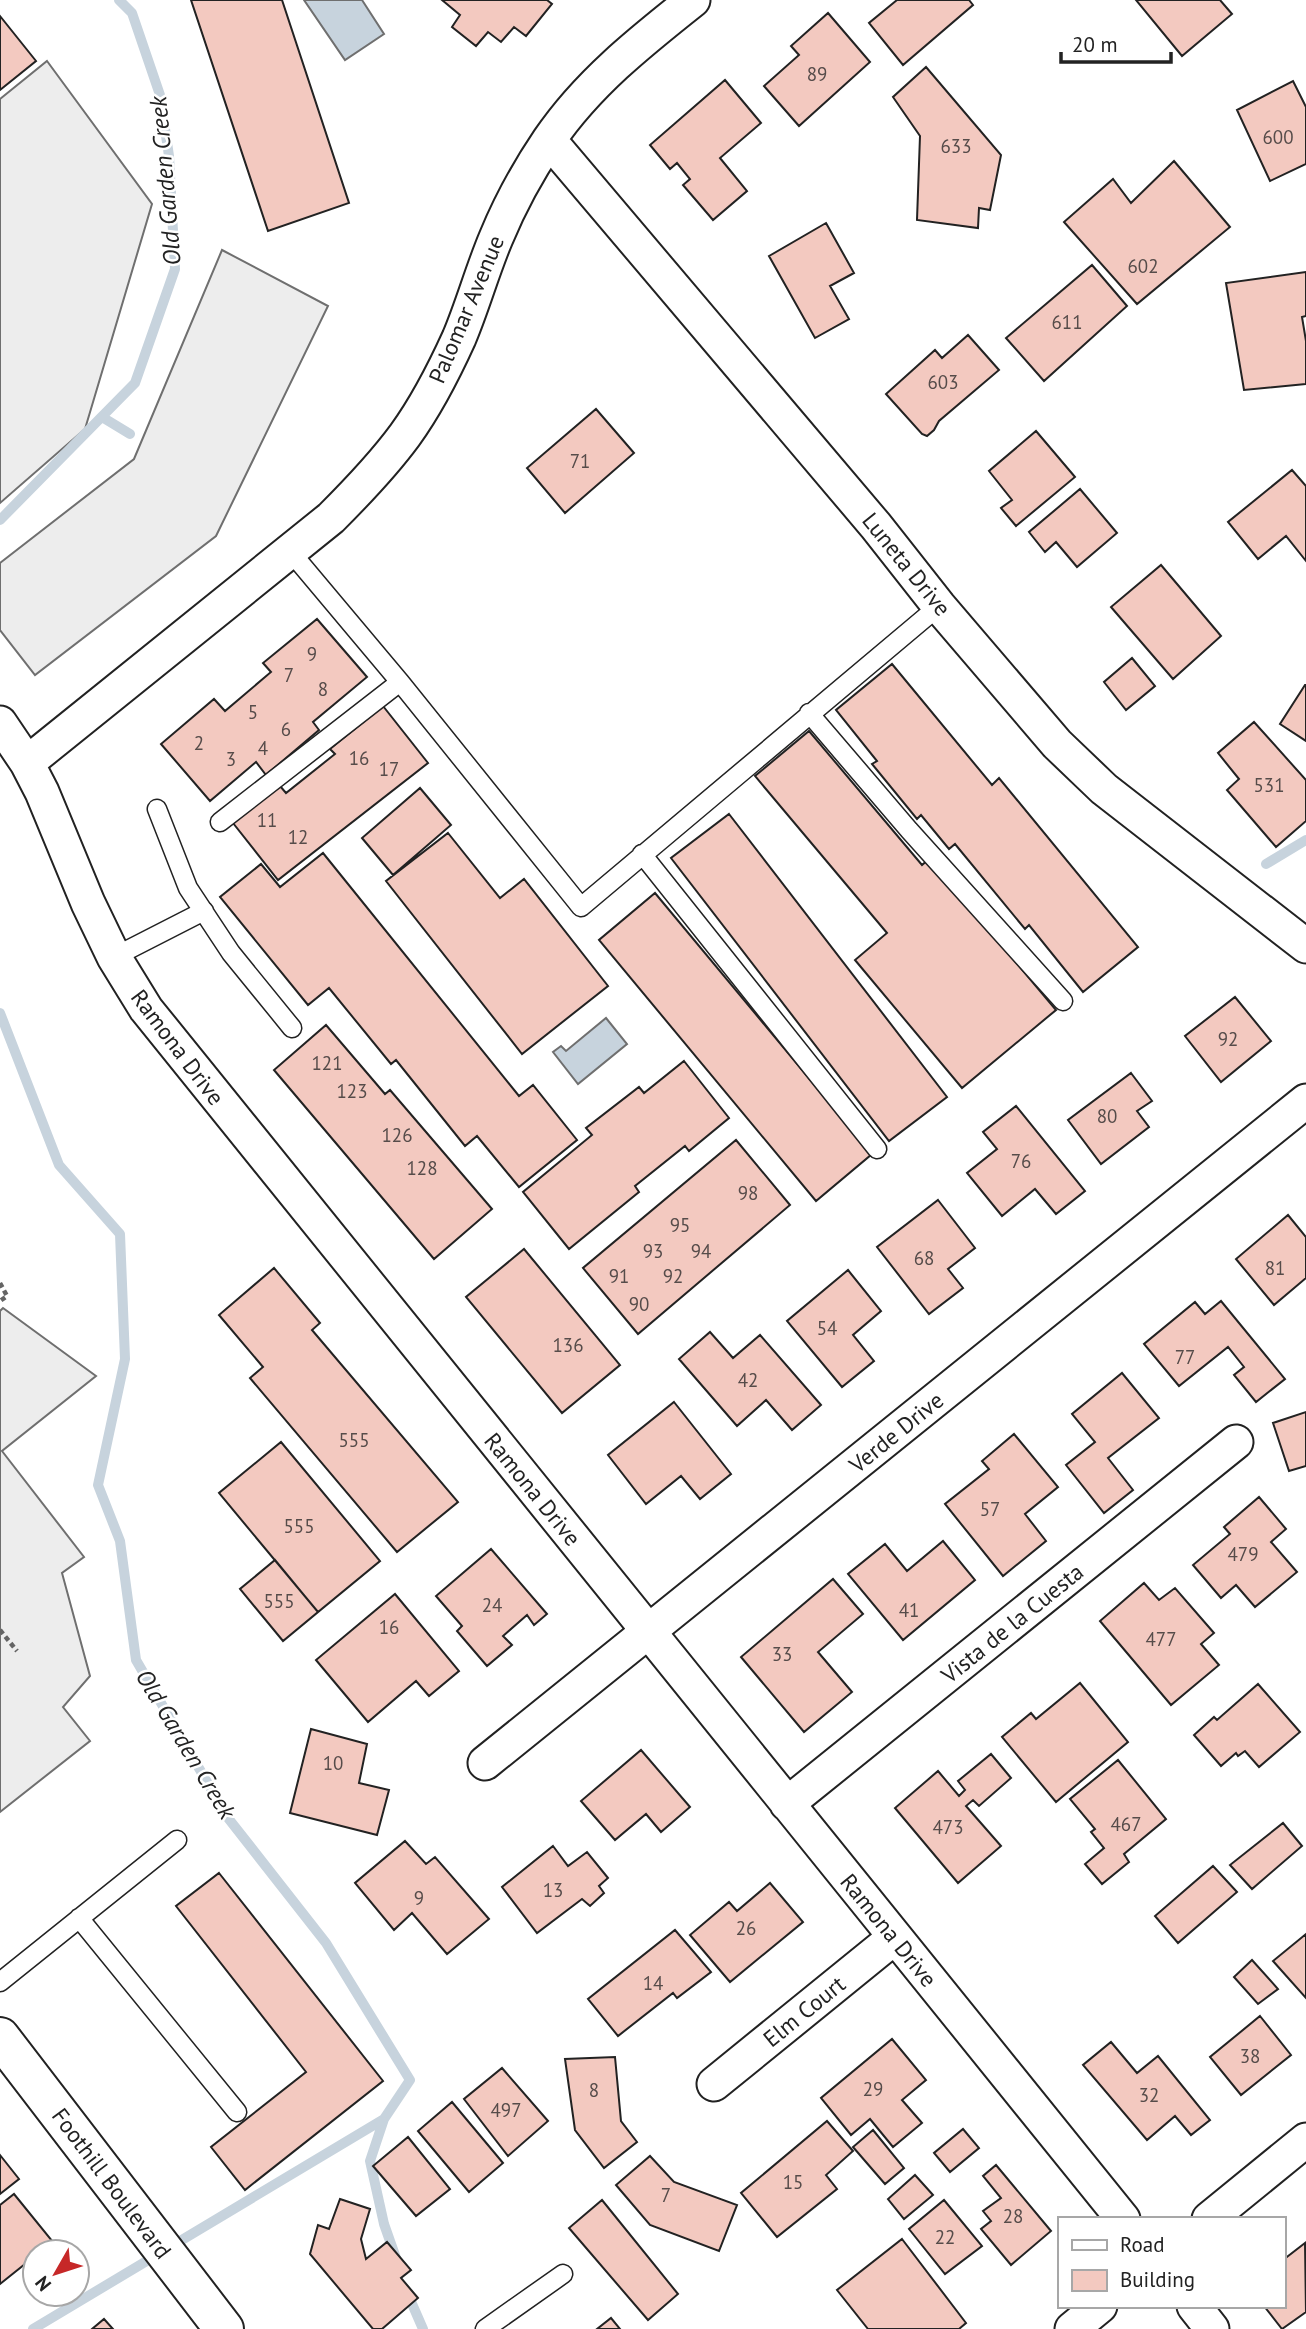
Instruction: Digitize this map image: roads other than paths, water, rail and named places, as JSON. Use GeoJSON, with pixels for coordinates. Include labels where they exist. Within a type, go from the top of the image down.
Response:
{"type":"FeatureCollection","features":[{"type":"Feature","properties":{"kind":"street","name":"Palomar Avenue"},"geometry":{"type":"LineString","coordinates":[[27,763],[331,518],[370,478],[405,435],[435,386],[459,337],[495,239],[520,188],[549,140],[584,96],[624,56],[693,0]]}},
{"type":"Feature","properties":{"kind":"street","name":"Luneta Drive"},"geometry":{"type":"LineString","coordinates":[[549,140],[1057,744],[1104,789],[1306,946]]}},
{"type":"Feature","properties":{"kind":"street","name":"Ramona Drive"},"geometry":{"type":"LineString","coordinates":[[0,723],[27,763],[42,792],[88,903],[114,957],[146,1009],[1121,2217]]}},
{"type":"Feature","properties":{"kind":"street","name":"Verde Drive"},"geometry":{"type":"LineString","coordinates":[[485,1763],[1306,1101]]}},
{"type":"Feature","properties":{"kind":"street","name":"Vista de la Cuesta"},"geometry":{"type":"LineString","coordinates":[[787,1804],[1237,1442]]}},
{"type":"Feature","properties":{"kind":"street","name":"Elm Court"},"geometry":{"type":"LineString","coordinates":[[714,2084],[895,1937]]}},
{"type":"Feature","properties":{"kind":"street","name":"Foothill Boulevard"},"geometry":{"type":"LineString","coordinates":[[0,2037],[223,2329]]}},
{"type":"Feature","properties":{"kind":"street"},"geometry":{"type":"LineString","coordinates":[[1211,2217],[1306,2140]]}},
{"type":"Feature","properties":{"kind":"street"},"geometry":{"type":"LineString","coordinates":[[1072,2329],[1098,2308]]}},
{"type":"Feature","properties":{"kind":"street"},"geometry":{"type":"LineString","coordinates":[[1196,2308],[1212,2329]]}},
{"type":"Feature","properties":{"kind":"lane"},"geometry":{"type":"LineString","coordinates":[[290,551],[400,682],[581,907],[939,606]]}},
{"type":"Feature","properties":{"kind":"lane"},"geometry":{"type":"LineString","coordinates":[[220,822],[400,682]]}},
{"type":"Feature","properties":{"kind":"lane"},"geometry":{"type":"LineString","coordinates":[[809,713],[909,830],[1063,1001]]}},
{"type":"Feature","properties":{"kind":"lane"},"geometry":{"type":"LineString","coordinates":[[157,809],[188,888],[231,953],[292,1028]]}},
{"type":"Feature","properties":{"kind":"lane"},"geometry":{"type":"LineString","coordinates":[[642,854],[877,1149]]}},
{"type":"Feature","properties":{"kind":"lane"},"geometry":{"type":"LineString","coordinates":[[114,957],[204,911]]}},
{"type":"Feature","properties":{"kind":"lane"},"geometry":{"type":"LineString","coordinates":[[0,1982],[177,1840]]}},
{"type":"Feature","properties":{"kind":"lane"},"geometry":{"type":"LineString","coordinates":[[79,1918],[237,2112]]}},
{"type":"Feature","properties":{"kind":"lane"},"geometry":{"type":"LineString","coordinates":[[485,2329],[563,2274]]}},
{"type":"Feature","properties":{"kind":"waterway","name":"Old Garden Creek"},"geometry":{"type":"LineString","coordinates":[[0,520],[135,383],[175,269],[169,156],[160,95],[132,13],[119,0]]}},
{"type":"Feature","properties":{"kind":"waterway"},"geometry":{"type":"LineString","coordinates":[[102,417],[130,434]]}},
{"type":"Feature","properties":{"kind":"waterway"},"geometry":{"type":"LineString","coordinates":[[1266,864],[1306,840]]}},
{"type":"Feature","properties":{"kind":"waterway","name":"Old Garden Creek"},"geometry":{"type":"LineString","coordinates":[[0,1013],[59,1165],[120,1234],[125,1359],[98,1485],[120,1541],[136,1660],[228,1818],[326,1943],[410,2080],[384,2119],[370,2161],[384,2224],[397,2261]]}},
{"type":"Feature","properties":{"kind":"waterway"},"geometry":{"type":"LineString","coordinates":[[33,2329],[384,2119]]}},
{"type":"Feature","properties":{"kind":"waterway"},"geometry":{"type":"LineString","coordinates":[[406,2290],[423,2329]]}}]}
